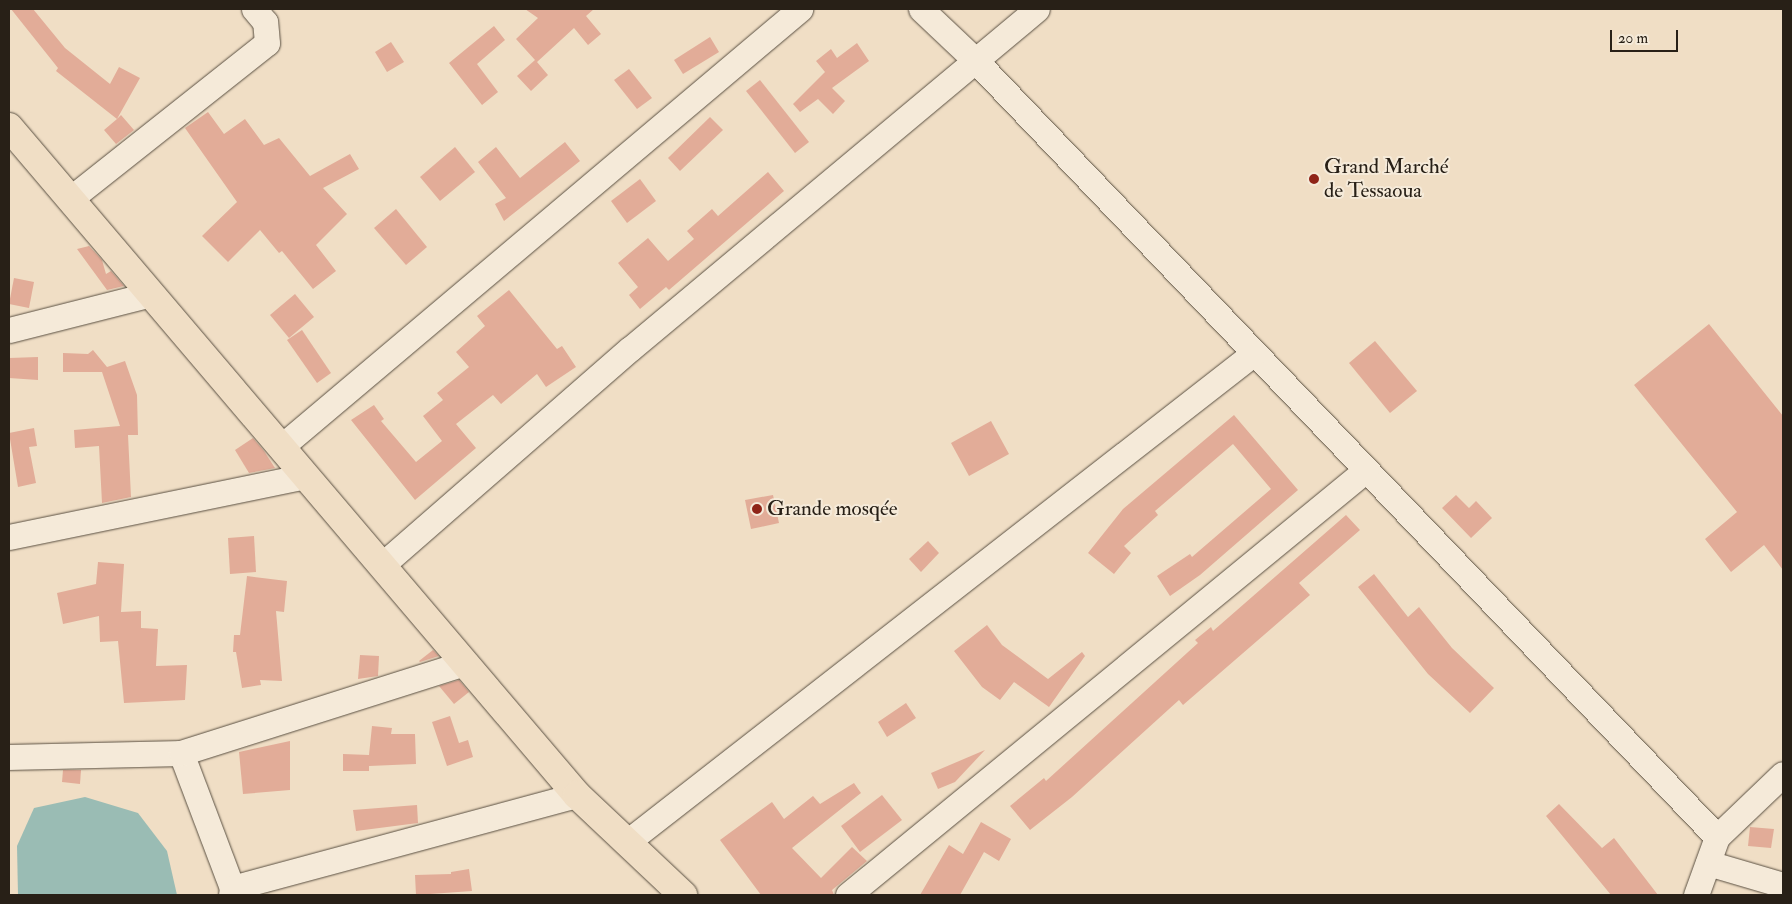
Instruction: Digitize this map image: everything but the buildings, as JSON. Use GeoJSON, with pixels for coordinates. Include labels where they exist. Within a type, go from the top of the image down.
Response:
{"type":"FeatureCollection","features":[{"type":"Feature","properties":{"kind":"highway"},"geometry":{"type":"LineString","coordinates":[[9,127],[577,795],[683,895]]}},
{"type":"Feature","properties":{"kind":"street"},"geometry":{"type":"LineString","coordinates":[[70,200],[267,43],[265,22],[254,9]]}},
{"type":"Feature","properties":{"kind":"street"},"geometry":{"type":"LineString","coordinates":[[282,446],[800,9]]}},
{"type":"Feature","properties":{"kind":"street"},"geometry":{"type":"LineString","coordinates":[[921,9],[975,60],[1717,838]]}},
{"type":"Feature","properties":{"kind":"street"},"geometry":{"type":"LineString","coordinates":[[382,565],[630,349],[1036,9]]}},
{"type":"Feature","properties":{"kind":"street"},"geometry":{"type":"LineString","coordinates":[[9,330],[151,294]]}},
{"type":"Feature","properties":{"kind":"street"},"geometry":{"type":"LineString","coordinates":[[627,842],[1254,353]]}},
{"type":"Feature","properties":{"kind":"street"},"geometry":{"type":"LineString","coordinates":[[848,895],[1366,470]]}},
{"type":"Feature","properties":{"kind":"street"},"geometry":{"type":"LineString","coordinates":[[9,536],[306,476]]}},
{"type":"Feature","properties":{"kind":"street"},"geometry":{"type":"LineString","coordinates":[[9,757],[182,753],[465,663]]}},
{"type":"Feature","properties":{"kind":"street"},"geometry":{"type":"LineString","coordinates":[[182,753],[232,892],[577,795]]}},
{"type":"Feature","properties":{"kind":"street"},"geometry":{"type":"LineString","coordinates":[[1696,895],[1717,838],[1783,774]]}},
{"type":"Feature","properties":{"kind":"street"},"geometry":{"type":"LineString","coordinates":[[1708,863],[1783,885]]}},
{"type":"Feature","properties":{"kind":"water"},"geometry":{"type":"Polygon","coordinates":[[[85,797],[138,813],[167,851],[177,895],[18,895],[17,846],[34,808],[85,797]]]}},
{"type":"Feature","properties":{"kind":"place","name":"Grand Marché de Tessaoua"},"geometry":{"type":"Point","coordinates":[1314,179]}},
{"type":"Feature","properties":{"kind":"place","name":"Grande mosqée"},"geometry":{"type":"Point","coordinates":[757,509]}}]}
